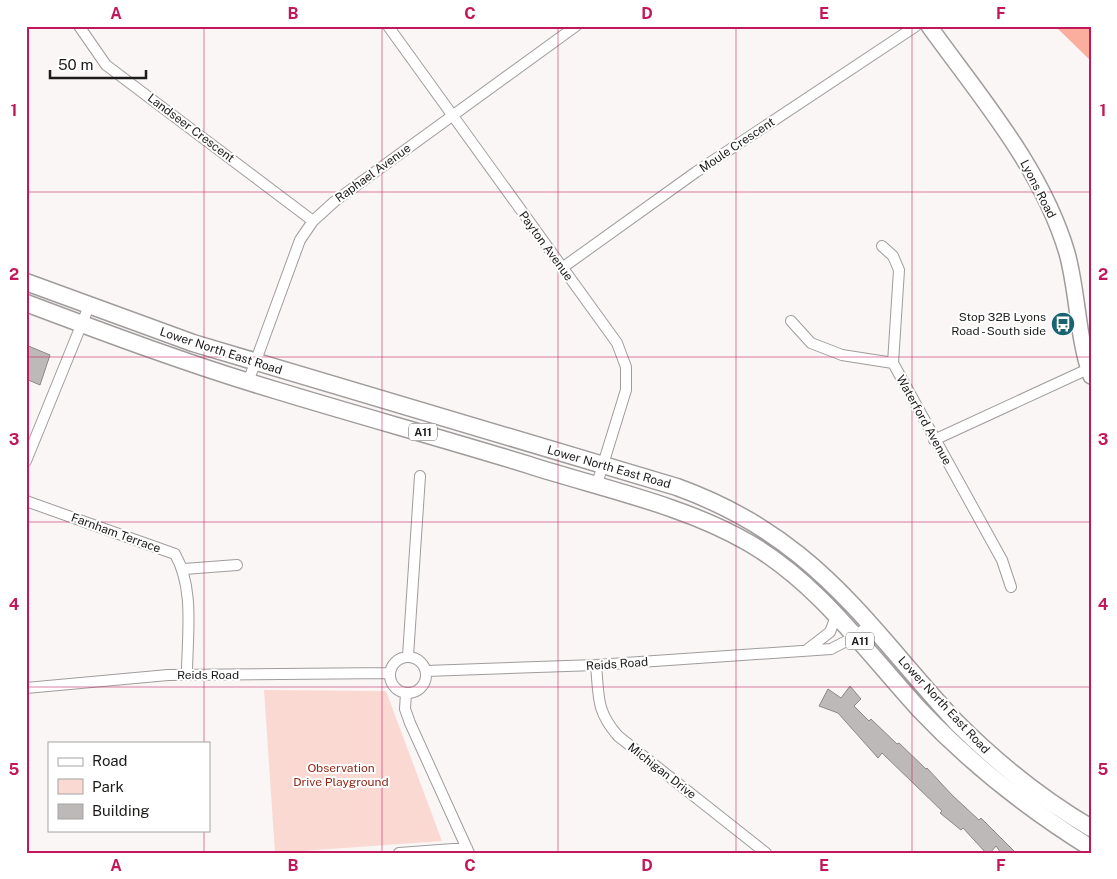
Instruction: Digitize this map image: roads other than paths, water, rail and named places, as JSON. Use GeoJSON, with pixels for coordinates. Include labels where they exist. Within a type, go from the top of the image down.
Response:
{"type":"FeatureCollection","features":[{"type":"Feature","properties":{"kind":"main road","name":"Lower North East Road"},"geometry":{"type":"LineString","coordinates":[[26,282],[89,306],[255,362],[685,490],[726,508],[758,526],[810,564],[870,624],[941,705],[988,752],[1050,802],[1091,828]]}},
{"type":"Feature","properties":{"kind":"main road","name":"Lower North East Road"},"geometry":{"type":"LineString","coordinates":[[26,302],[141,346],[248,382],[429,434],[693,516],[738,537],[795,574],[837,614],[910,699],[968,757],[1016,797],[1091,848]]}},
{"type":"Feature","properties":{"kind":"street","name":"Landseer Crescent"},"geometry":{"type":"LineString","coordinates":[[79,26],[106,65],[313,221]]}},
{"type":"Feature","properties":{"kind":"street","name":"Payton Avenue"},"geometry":{"type":"LineString","coordinates":[[388,26],[617,343],[626,367],[626,390],[596,487]]}},
{"type":"Feature","properties":{"kind":"street","name":"Raphael Avenue"},"geometry":{"type":"LineString","coordinates":[[248,382],[300,240],[313,221],[334,201],[576,26]]}},
{"type":"Feature","properties":{"kind":"street","name":"Moule Crescent"},"geometry":{"type":"LineString","coordinates":[[562,268],[696,172],[916,26]]}},
{"type":"Feature","properties":{"kind":"street","name":"Lyons Road"},"geometry":{"type":"LineString","coordinates":[[928,26],[1010,138],[1041,192],[1066,252],[1089,372]]}},
{"type":"Feature","properties":{"kind":"street","name":"Waterford Avenue"},"geometry":{"type":"LineString","coordinates":[[882,246],[893,256],[899,270],[893,363],[1002,560],[1011,587]]}},
{"type":"Feature","properties":{"kind":"street"},"geometry":{"type":"LineString","coordinates":[[26,461],[89,306]]}},
{"type":"Feature","properties":{"kind":"street"},"geometry":{"type":"LineString","coordinates":[[791,321],[811,343],[842,355],[893,363]]}},
{"type":"Feature","properties":{"kind":"street"},"geometry":{"type":"LineString","coordinates":[[934,440],[1089,372]]}},
{"type":"Feature","properties":{"kind":"street"},"geometry":{"type":"LineString","coordinates":[[408,656],[420,476]]}},
{"type":"Feature","properties":{"kind":"street","name":"Farnham Terrace"},"geometry":{"type":"LineString","coordinates":[[26,500],[175,554],[184,569]]}},
{"type":"Feature","properties":{"kind":"street"},"geometry":{"type":"LineString","coordinates":[[187,675],[187,593],[184,569],[237,565]]}},
{"type":"Feature","properties":{"kind":"street"},"geometry":{"type":"LineString","coordinates":[[807,650],[830,632],[837,614]]}},
{"type":"Feature","properties":{"kind":"street","name":"Reids Road"},"geometry":{"type":"LineString","coordinates":[[426,671],[596,665],[831,648],[856,636],[870,624]]}},
{"type":"Feature","properties":{"kind":"street"},"geometry":{"type":"LineString","coordinates":[[408,656],[422,663],[426,671],[425,683],[421,689],[406,693],[394,687],[390,673],[396,660],[408,656]]}},
{"type":"Feature","properties":{"kind":"street","name":"Michigan Drive"},"geometry":{"type":"LineString","coordinates":[[596,665],[599,699],[604,720],[618,736],[766,853]]}},
{"type":"Feature","properties":{"kind":"street","name":"Reids Road"},"geometry":{"type":"LineString","coordinates":[[26,688],[187,675],[390,673]]}},
{"type":"Feature","properties":{"kind":"street"},"geometry":{"type":"LineString","coordinates":[[399,853],[468,850],[410,723],[405,709],[406,693]]}},
{"type":"Feature","properties":{"kind":"place","name":"Stop 32B Lyons Road - South side"},"geometry":{"type":"Point","coordinates":[1063,324]}},
{"type":"Feature","properties":{"kind":"park label","name":"Observation Drive Playground"},"geometry":{"type":"Point","coordinates":[341,775]}}]}
